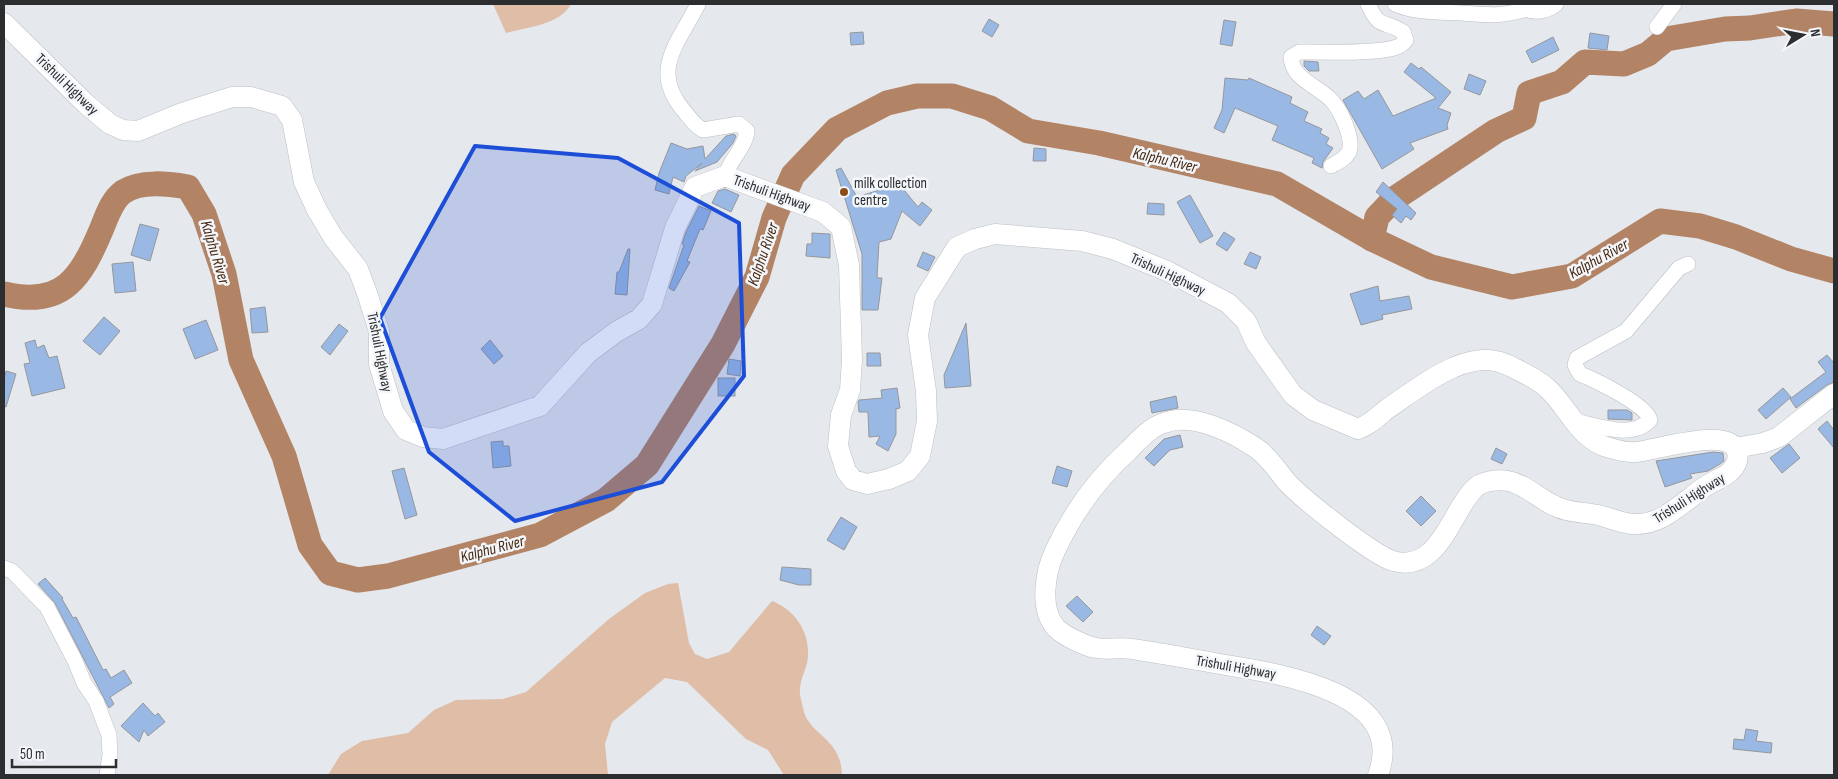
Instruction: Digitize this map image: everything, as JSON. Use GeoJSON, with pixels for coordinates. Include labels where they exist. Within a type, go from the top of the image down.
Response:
{"type":"FeatureCollection","features":[{"type":"Feature","properties":{"kind":"street"},"geometry":{"type":"LineString","coordinates":[[698,4],[675,45],[670,63],[668,82],[676,102],[698,127],[703,130],[740,124],[747,131],[746,140],[730,162],[726,176]]}},
{"type":"Feature","properties":{"kind":"street"},"geometry":{"type":"LineString","coordinates":[[1331,166],[1342,160],[1348,152],[1350,143],[1346,130],[1338,109],[1331,100],[1296,72],[1291,57],[1298,52],[1369,50],[1395,48],[1402,45],[1406,40],[1403,32],[1382,24],[1375,18],[1368,4]]}},
{"type":"Feature","properties":{"kind":"street"},"geometry":{"type":"LineString","coordinates":[[1395,4],[1422,11],[1486,17],[1508,14],[1526,6],[1531,11],[1541,10],[1556,4]]}},
{"type":"Feature","properties":{"kind":"street"},"geometry":{"type":"LineString","coordinates":[[1657,27],[1674,4]]}},
{"type":"Feature","properties":{"kind":"street","name":"Trishuli Highway"},"geometry":{"type":"LineString","coordinates":[[4,23],[86,104],[110,124],[123,130],[138,131],[182,113],[232,97],[251,97],[282,106],[292,120],[304,182],[313,203],[333,237],[358,270],[368,293],[379,331],[380,364],[393,411],[406,430],[423,437],[443,439],[540,406],[588,353],[616,332],[639,319],[652,304],[675,228],[695,187],[706,181],[726,176],[827,214],[841,227],[846,241],[849,266],[852,360],[850,390],[841,415],[838,446],[843,465],[853,480],[867,484],[890,480],[908,471],[920,456],[927,421],[926,391],[918,335],[925,298],[957,247],[974,239],[995,234],[1082,241],[1113,249],[1167,271],[1228,303],[1246,321],[1256,343],[1293,395],[1313,410],[1358,429],[1369,426],[1383,412],[1432,380],[1456,367],[1479,360],[1501,362],[1546,386],[1582,432],[1610,449],[1637,452],[1687,441],[1723,440],[1735,448],[1737,462],[1730,472],[1705,486],[1688,501],[1661,518],[1646,524],[1613,520],[1558,508],[1518,484],[1508,481],[1484,483],[1474,488],[1448,532],[1430,552],[1414,561],[1404,562],[1392,561],[1362,543],[1288,484],[1275,465],[1257,449],[1235,437],[1200,422],[1178,420],[1161,423],[1148,432],[1120,458],[1091,491],[1053,554],[1045,593],[1050,616],[1057,629],[1094,648],[1129,648],[1233,666],[1301,679],[1326,689],[1351,702],[1374,724],[1381,735],[1384,760],[1378,775]]}},
{"type":"Feature","properties":{"kind":"street"},"geometry":{"type":"LineString","coordinates":[[1574,421],[1628,430],[1646,426],[1650,420],[1649,414],[1640,407],[1580,374],[1575,365],[1576,358],[1626,331],[1662,291],[1679,268],[1688,264]]}},
{"type":"Feature","properties":{"kind":"street"},"geometry":{"type":"LineString","coordinates":[[1735,448],[1763,443],[1779,437],[1834,394]]}},
{"type":"Feature","properties":{"kind":"street"},"geometry":{"type":"LineString","coordinates":[[4,568],[12,571],[24,581],[48,607],[84,683],[96,701],[109,735],[110,755],[107,775]]}},
{"type":"Feature","properties":{"kind":"highlighted area"},"geometry":{"type":"Polygon","coordinates":[[[475,146],[618,158],[739,223],[744,376],[662,482],[515,521],[429,452],[380,318],[475,146]]]}},
{"type":"Feature","properties":{"kind":"shaded area"},"geometry":{"type":"Polygon","coordinates":[[[493,4],[571,4],[559,17],[551,21],[506,33],[493,4]]]}},
{"type":"Feature","properties":{"kind":"shaded area"},"geometry":{"type":"Polygon","coordinates":[[[678,583],[689,643],[695,654],[707,659],[729,652],[772,601],[794,616],[803,630],[808,646],[808,659],[800,691],[803,708],[811,725],[831,744],[836,752],[842,775],[784,775],[768,750],[746,739],[687,682],[665,678],[612,722],[605,744],[608,775],[328,775],[341,754],[362,741],[408,733],[434,710],[456,700],[503,699],[526,692],[609,619],[645,593],[668,584],[678,583]]]}},
{"type":"Feature","properties":{"kind":"building"},"geometry":{"type":"Polygon","coordinates":[[[989,19],[999,25],[992,37],[982,31],[989,19]]]}},
{"type":"Feature","properties":{"kind":"building"},"geometry":{"type":"Polygon","coordinates":[[[1224,20],[1236,22],[1232,46],[1220,44],[1224,20]]]}},
{"type":"Feature","properties":{"kind":"building"},"geometry":{"type":"Polygon","coordinates":[[[863,32],[864,44],[851,45],[850,33],[863,32]]]}},
{"type":"Feature","properties":{"kind":"building"},"geometry":{"type":"Polygon","coordinates":[[[1590,33],[1609,36],[1607,50],[1588,48],[1590,33]]]}},
{"type":"Feature","properties":{"kind":"building"},"geometry":{"type":"Polygon","coordinates":[[[1553,37],[1559,50],[1532,63],[1526,51],[1553,37]]]}},
{"type":"Feature","properties":{"kind":"building"},"geometry":{"type":"Polygon","coordinates":[[[1304,61],[1318,62],[1319,71],[1309,71],[1304,66],[1304,61]]]}},
{"type":"Feature","properties":{"kind":"building"},"geometry":{"type":"Polygon","coordinates":[[[1411,63],[1419,69],[1421,67],[1451,92],[1438,108],[1451,113],[1447,125],[1448,129],[1410,143],[1414,149],[1382,169],[1343,100],[1358,91],[1364,99],[1378,90],[1393,116],[1436,98],[1404,72],[1411,63]]]}},
{"type":"Feature","properties":{"kind":"building"},"geometry":{"type":"Polygon","coordinates":[[[1469,74],[1486,81],[1480,95],[1464,89],[1469,74]]]}},
{"type":"Feature","properties":{"kind":"building"},"geometry":{"type":"Polygon","coordinates":[[[1225,78],[1248,80],[1249,78],[1292,97],[1290,103],[1308,112],[1304,121],[1322,129],[1320,133],[1329,138],[1326,144],[1333,148],[1323,162],[1322,168],[1312,163],[1314,158],[1272,140],[1278,126],[1235,108],[1224,133],[1214,128],[1222,110],[1225,78]]]}},
{"type":"Feature","properties":{"kind":"building"},"geometry":{"type":"Polygon","coordinates":[[[734,134],[736,136],[733,143],[717,162],[695,171],[702,163],[686,176],[684,182],[673,177],[669,194],[655,190],[659,173],[671,143],[687,149],[703,146],[705,159],[726,136],[734,134]]]}},
{"type":"Feature","properties":{"kind":"building"},"geometry":{"type":"Polygon","coordinates":[[[1034,148],[1046,149],[1046,161],[1033,161],[1034,148]]]}},
{"type":"Feature","properties":{"kind":"building"},"geometry":{"type":"Polygon","coordinates":[[[841,168],[857,197],[899,184],[918,207],[922,202],[932,210],[920,226],[902,211],[891,239],[879,242],[877,278],[882,278],[878,310],[862,310],[862,254],[836,170],[841,168]]]}},
{"type":"Feature","properties":{"kind":"building"},"geometry":{"type":"Polygon","coordinates":[[[1383,182],[1416,213],[1411,220],[1406,216],[1401,223],[1392,215],[1397,209],[1376,192],[1383,182]]]}},
{"type":"Feature","properties":{"kind":"building"},"geometry":{"type":"Polygon","coordinates":[[[725,189],[739,195],[731,212],[712,203],[718,191],[725,189]]]}},
{"type":"Feature","properties":{"kind":"building"},"geometry":{"type":"Polygon","coordinates":[[[1190,195],[1213,236],[1200,243],[1177,202],[1190,195]]]}},
{"type":"Feature","properties":{"kind":"building"},"geometry":{"type":"Polygon","coordinates":[[[1148,203],[1164,204],[1164,215],[1147,214],[1148,203]]]}},
{"type":"Feature","properties":{"kind":"building"},"geometry":{"type":"Polygon","coordinates":[[[699,206],[711,211],[703,230],[700,229],[687,261],[690,262],[674,291],[669,288],[684,245],[682,244],[686,232],[699,206]]]}},
{"type":"Feature","properties":{"kind":"building"},"geometry":{"type":"Polygon","coordinates":[[[140,224],[159,229],[150,261],[131,255],[140,224]]]}},
{"type":"Feature","properties":{"kind":"building"},"geometry":{"type":"Polygon","coordinates":[[[1224,232],[1235,239],[1227,251],[1216,244],[1224,232]]]}},
{"type":"Feature","properties":{"kind":"building"},"geometry":{"type":"Polygon","coordinates":[[[812,233],[830,234],[830,258],[806,256],[807,244],[812,244],[812,233]]]}},
{"type":"Feature","properties":{"kind":"building"},"geometry":{"type":"Polygon","coordinates":[[[628,249],[630,249],[627,295],[615,294],[617,272],[619,272],[628,249]]]}},
{"type":"Feature","properties":{"kind":"building"},"geometry":{"type":"Polygon","coordinates":[[[923,252],[935,257],[928,271],[917,266],[923,252]]]}},
{"type":"Feature","properties":{"kind":"building"},"geometry":{"type":"Polygon","coordinates":[[[1250,252],[1261,257],[1256,269],[1244,264],[1250,252]]]}},
{"type":"Feature","properties":{"kind":"building"},"geometry":{"type":"Polygon","coordinates":[[[133,262],[136,291],[115,293],[112,264],[133,262]]]}},
{"type":"Feature","properties":{"kind":"building"},"geometry":{"type":"Polygon","coordinates":[[[1378,286],[1380,301],[1409,296],[1412,309],[1382,315],[1383,319],[1361,325],[1350,294],[1378,286]]]}},
{"type":"Feature","properties":{"kind":"building"},"geometry":{"type":"Polygon","coordinates":[[[265,307],[268,332],[252,333],[250,309],[265,307]]]}},
{"type":"Feature","properties":{"kind":"building"},"geometry":{"type":"Polygon","coordinates":[[[104,317],[120,331],[100,355],[83,341],[104,317]]]}},
{"type":"Feature","properties":{"kind":"building"},"geometry":{"type":"Polygon","coordinates":[[[206,320],[218,350],[195,359],[183,329],[206,320]]]}},
{"type":"Feature","properties":{"kind":"building"},"geometry":{"type":"Polygon","coordinates":[[[966,323],[971,386],[945,388],[944,375],[966,323]]]}},
{"type":"Feature","properties":{"kind":"building"},"geometry":{"type":"Polygon","coordinates":[[[339,324],[348,331],[330,355],[321,347],[339,324]]]}},
{"type":"Feature","properties":{"kind":"building"},"geometry":{"type":"Polygon","coordinates":[[[35,340],[37,348],[44,345],[49,358],[57,356],[65,388],[32,396],[24,364],[30,363],[25,343],[35,340]]]}},
{"type":"Feature","properties":{"kind":"building"},"geometry":{"type":"Polygon","coordinates":[[[490,340],[503,356],[494,364],[481,349],[490,340]]]}},
{"type":"Feature","properties":{"kind":"building"},"geometry":{"type":"Polygon","coordinates":[[[867,353],[880,353],[881,366],[867,366],[867,353]]]}},
{"type":"Feature","properties":{"kind":"building"},"geometry":{"type":"Polygon","coordinates":[[[1827,355],[1834,363],[1834,382],[1796,408],[1790,399],[1826,372],[1818,362],[1827,355]]]}},
{"type":"Feature","properties":{"kind":"building"},"geometry":{"type":"Polygon","coordinates":[[[729,359],[741,361],[740,376],[727,374],[729,359]]]}},
{"type":"Feature","properties":{"kind":"building"},"geometry":{"type":"Polygon","coordinates":[[[6,371],[16,374],[6,407],[4,406],[4,380],[6,371]]]}},
{"type":"Feature","properties":{"kind":"building"},"geometry":{"type":"Polygon","coordinates":[[[718,378],[735,378],[735,396],[718,396],[718,378]]]}},
{"type":"Feature","properties":{"kind":"building"},"geometry":{"type":"Polygon","coordinates":[[[897,388],[900,408],[896,409],[896,434],[888,451],[876,444],[880,436],[869,437],[868,412],[859,412],[858,402],[859,400],[882,398],[881,390],[897,388]]]}},
{"type":"Feature","properties":{"kind":"building"},"geometry":{"type":"Polygon","coordinates":[[[1783,388],[1791,397],[1766,419],[1758,410],[1783,388]]]}},
{"type":"Feature","properties":{"kind":"building"},"geometry":{"type":"Polygon","coordinates":[[[1176,396],[1178,408],[1152,413],[1150,402],[1176,396]]]}},
{"type":"Feature","properties":{"kind":"building"},"geometry":{"type":"Polygon","coordinates":[[[1608,410],[1627,410],[1632,413],[1632,420],[1608,419],[1608,410]]]}},
{"type":"Feature","properties":{"kind":"building"},"geometry":{"type":"Polygon","coordinates":[[[1827,421],[1834,430],[1834,448],[1818,429],[1827,421]]]}},
{"type":"Feature","properties":{"kind":"building"},"geometry":{"type":"Polygon","coordinates":[[[1180,435],[1183,447],[1170,450],[1154,466],[1145,458],[1164,439],[1180,435]]]}},
{"type":"Feature","properties":{"kind":"building"},"geometry":{"type":"Polygon","coordinates":[[[503,441],[503,446],[509,446],[511,466],[493,468],[491,442],[503,441]]]}},
{"type":"Feature","properties":{"kind":"building"},"geometry":{"type":"Polygon","coordinates":[[[1789,444],[1800,458],[1782,473],[1770,458],[1789,444]]]}},
{"type":"Feature","properties":{"kind":"building"},"geometry":{"type":"Polygon","coordinates":[[[1496,448],[1507,454],[1502,464],[1491,459],[1496,448]]]}},
{"type":"Feature","properties":{"kind":"building"},"geometry":{"type":"Polygon","coordinates":[[[1713,452],[1723,453],[1724,461],[1708,471],[1690,474],[1692,478],[1665,487],[1656,461],[1713,452]]]}},
{"type":"Feature","properties":{"kind":"building"},"geometry":{"type":"Polygon","coordinates":[[[1057,466],[1072,471],[1067,487],[1052,483],[1057,466]]]}},
{"type":"Feature","properties":{"kind":"building"},"geometry":{"type":"Polygon","coordinates":[[[404,468],[417,515],[405,519],[392,471],[404,468]]]}},
{"type":"Feature","properties":{"kind":"building"},"geometry":{"type":"Polygon","coordinates":[[[1421,496],[1436,511],[1421,526],[1406,511],[1421,496]]]}},
{"type":"Feature","properties":{"kind":"building"},"geometry":{"type":"Polygon","coordinates":[[[841,517],[857,527],[844,550],[827,540],[841,517]]]}},
{"type":"Feature","properties":{"kind":"building"},"geometry":{"type":"Polygon","coordinates":[[[782,567],[811,569],[811,585],[799,585],[780,580],[782,567]]]}},
{"type":"Feature","properties":{"kind":"building"},"geometry":{"type":"Polygon","coordinates":[[[45,578],[63,598],[73,618],[76,617],[103,670],[106,669],[111,678],[124,670],[132,683],[110,697],[114,704],[109,708],[55,603],[38,584],[45,578]]]}},
{"type":"Feature","properties":{"kind":"building"},"geometry":{"type":"Polygon","coordinates":[[[1077,596],[1093,612],[1083,622],[1066,606],[1077,596]]]}},
{"type":"Feature","properties":{"kind":"building"},"geometry":{"type":"Polygon","coordinates":[[[1317,626],[1331,636],[1324,645],[1311,635],[1317,626]]]}},
{"type":"Feature","properties":{"kind":"building"},"geometry":{"type":"Polygon","coordinates":[[[143,703],[155,716],[158,713],[165,722],[148,736],[144,730],[139,742],[121,726],[143,703]]]}},
{"type":"Feature","properties":{"kind":"building"},"geometry":{"type":"Polygon","coordinates":[[[1746,729],[1758,731],[1756,741],[1772,743],[1771,753],[1733,749],[1734,739],[1744,740],[1746,729]]]}},
{"type":"Feature","properties":{"kind":"waterway"},"geometry":{"type":"LineString","coordinates":[[1372,239],[1377,217],[1394,199],[1496,131],[1524,118],[1529,93],[1562,82],[1585,62],[1624,64],[1648,54],[1666,39],[1725,29],[1750,28],[1796,21],[1834,24]]}},
{"type":"Feature","properties":{"kind":"waterway","name":"Kalphu River"},"geometry":{"type":"LineString","coordinates":[[4,294],[41,297],[67,285],[77,275],[86,261],[110,208],[123,192],[146,184],[188,187],[204,214],[224,274],[241,360],[284,456],[310,545],[330,573],[358,580],[388,576],[540,535],[606,500],[647,465],[723,344],[757,277],[774,218],[793,175],[837,129],[887,103],[917,96],[952,96],[990,108],[1028,131],[1099,143],[1277,184],[1372,239],[1431,267],[1512,287],[1572,276],[1660,221],[1700,226],[1736,237],[1791,259],[1834,271]]}},
{"type":"Feature","properties":{"kind":"place","name":"milk collection centre"},"geometry":{"type":"Point","coordinates":[844,192]}}]}
